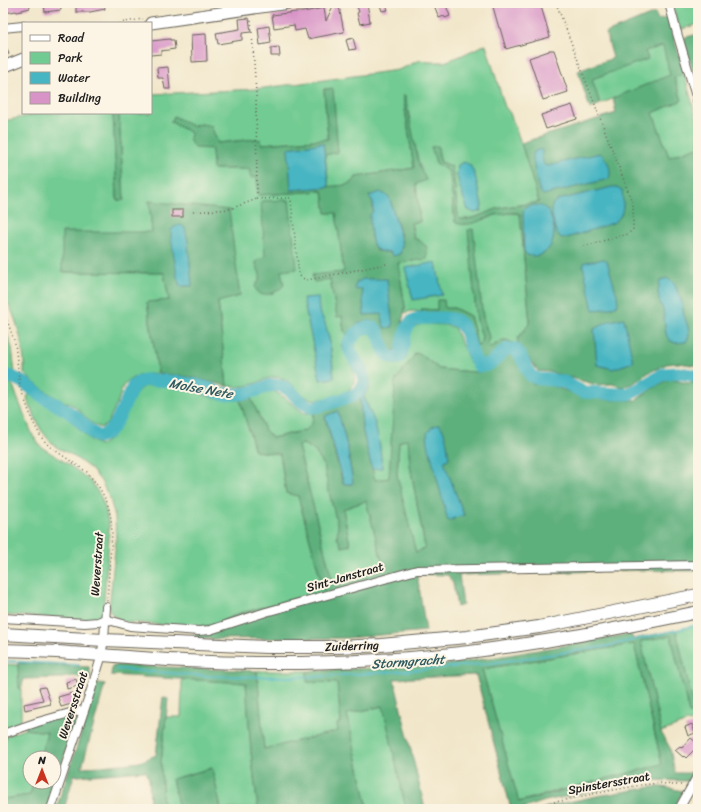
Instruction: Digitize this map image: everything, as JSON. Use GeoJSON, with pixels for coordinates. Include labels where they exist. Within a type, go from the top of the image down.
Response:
{"type":"FeatureCollection","features":[{"type":"Feature","properties":{"kind":"highway","name":"Zuiderring"},"geometry":{"type":"LineString","coordinates":[[3,634],[266,647],[336,647],[381,645],[467,637],[539,627],[698,596]]}},
{"type":"Feature","properties":{"kind":"highway","name":"Zuiderring"},"geometry":{"type":"LineString","coordinates":[[3,650],[33,650],[184,660],[239,662],[292,663],[379,660],[456,654],[529,644],[643,624],[698,612]]}},
{"type":"Feature","properties":{"kind":"main road"},"geometry":{"type":"LineString","coordinates":[[152,23],[289,3]]}},
{"type":"Feature","properties":{"kind":"main road"},"geometry":{"type":"LineString","coordinates":[[3,67],[22,59]]}},
{"type":"Feature","properties":{"kind":"street"},"geometry":{"type":"LineString","coordinates":[[669,3],[698,103]]}},
{"type":"Feature","properties":{"kind":"street"},"geometry":{"type":"LineString","coordinates":[[3,28],[22,26]]}},
{"type":"Feature","properties":{"kind":"street","name":"Sint-Janstraat"},"geometry":{"type":"LineString","coordinates":[[3,618],[85,623],[98,622],[105,619],[130,626],[200,631],[210,630],[266,612],[418,570],[698,565]]}},
{"type":"Feature","properties":{"kind":"street","name":"Weverstraat"},"geometry":{"type":"LineString","coordinates":[[104,640],[106,607]]}},
{"type":"Feature","properties":{"kind":"street","name":"Weversstraat"},"geometry":{"type":"LineString","coordinates":[[51,809],[93,684],[104,640]]}},
{"type":"Feature","properties":{"kind":"street"},"geometry":{"type":"LineString","coordinates":[[3,734],[64,714],[84,710]]}},
{"type":"Feature","properties":{"kind":"street"},"geometry":{"type":"LineString","coordinates":[[679,809],[698,775]]}},
{"type":"Feature","properties":{"kind":"path"},"geometry":{"type":"LineString","coordinates":[[556,3],[633,204],[633,229],[628,234],[582,247]]}},
{"type":"Feature","properties":{"kind":"path"},"geometry":{"type":"LineString","coordinates":[[251,8],[256,93],[257,200]]}},
{"type":"Feature","properties":{"kind":"path"},"geometry":{"type":"LineString","coordinates":[[193,212],[230,209],[257,200],[290,198],[299,276],[307,280],[386,264]]}},
{"type":"Feature","properties":{"kind":"path","name":"Weverstraat"},"geometry":{"type":"LineString","coordinates":[[3,310],[15,343],[20,386],[33,422],[41,437],[50,447],[87,472],[99,487],[107,502],[111,518],[112,533],[106,607]]}},
{"type":"Feature","properties":{"kind":"path","name":"Spinstersstraat"},"geometry":{"type":"LineString","coordinates":[[531,809],[554,802],[641,785],[660,783],[673,786],[692,785]]}},
{"type":"Feature","properties":{"kind":"green space"},"geometry":{"type":"Polygon","coordinates":[[[672,3],[696,3],[698,9],[698,24],[679,30],[672,3]]]}},
{"type":"Feature","properties":{"kind":"green space"},"geometry":{"type":"Polygon","coordinates":[[[655,13],[658,20],[668,17],[684,73],[674,78],[682,100],[653,113],[669,157],[698,147],[698,366],[678,363],[667,364],[648,373],[634,383],[623,387],[612,384],[597,385],[550,372],[538,371],[518,343],[518,338],[530,323],[520,214],[512,213],[496,215],[469,224],[459,224],[455,222],[450,175],[448,171],[436,163],[431,147],[438,146],[441,162],[451,166],[458,216],[460,219],[474,218],[496,209],[539,202],[521,143],[616,113],[613,98],[670,75],[663,46],[645,51],[648,59],[592,79],[600,104],[590,109],[578,71],[613,58],[606,33],[655,13]]]}},
{"type":"Feature","properties":{"kind":"green space"},"geometry":{"type":"Polygon","coordinates":[[[698,34],[698,88],[683,38],[698,34]]]}},
{"type":"Feature","properties":{"kind":"green space"},"geometry":{"type":"Polygon","coordinates":[[[486,45],[505,107],[510,113],[521,143],[539,202],[496,209],[474,217],[460,219],[458,216],[451,166],[441,162],[438,146],[431,147],[443,168],[448,171],[450,175],[455,222],[487,219],[495,215],[510,213],[520,214],[530,323],[519,338],[518,343],[504,340],[491,347],[487,345],[489,337],[483,318],[469,230],[476,313],[482,337],[480,345],[477,345],[470,316],[454,308],[437,310],[422,309],[422,312],[412,311],[404,313],[405,307],[398,263],[427,259],[420,241],[414,238],[411,222],[420,221],[416,183],[426,180],[419,165],[403,96],[414,168],[356,177],[350,183],[341,186],[329,187],[325,155],[338,152],[332,89],[324,89],[328,139],[262,144],[261,140],[255,139],[218,143],[211,126],[201,124],[192,126],[174,117],[171,122],[192,133],[190,138],[212,149],[213,169],[250,169],[257,176],[259,195],[323,191],[326,213],[336,212],[344,272],[312,275],[330,279],[337,316],[342,316],[344,331],[347,334],[341,345],[351,364],[355,377],[354,383],[350,388],[340,395],[317,400],[308,398],[288,382],[277,377],[247,386],[227,386],[218,301],[239,296],[149,201],[152,232],[62,272],[164,273],[169,301],[147,302],[158,373],[139,375],[131,379],[123,386],[117,404],[107,424],[101,428],[90,421],[74,406],[44,390],[24,373],[24,359],[20,335],[12,311],[3,294],[3,121],[38,114],[113,114],[117,200],[124,200],[119,114],[152,114],[152,94],[257,89],[398,70],[421,60],[429,62],[444,62],[486,45]],[[319,310],[320,380],[334,378],[330,343],[326,327],[319,310]]]}},
{"type":"Feature","properties":{"kind":"green space"},"geometry":{"type":"Polygon","coordinates":[[[663,45],[671,75],[600,104],[591,79],[648,59],[645,51],[663,45]]]}},
{"type":"Feature","properties":{"kind":"green space"},"geometry":{"type":"Polygon","coordinates":[[[684,73],[698,123],[698,147],[669,157],[653,113],[682,100],[674,77],[684,73]]]}},
{"type":"Feature","properties":{"kind":"green space"},"geometry":{"type":"Polygon","coordinates":[[[324,89],[333,89],[338,152],[325,155],[323,143],[292,190],[346,185],[353,182],[356,177],[414,168],[403,96],[405,95],[419,165],[426,180],[416,184],[420,222],[411,223],[414,238],[427,247],[427,259],[398,263],[405,307],[400,336],[396,349],[392,352],[387,349],[381,330],[376,323],[372,321],[365,321],[357,324],[353,330],[347,334],[344,331],[342,316],[337,317],[330,279],[314,282],[312,275],[344,272],[336,213],[326,213],[323,191],[258,195],[257,177],[251,178],[249,169],[213,169],[212,149],[195,148],[190,142],[191,133],[171,122],[174,116],[192,126],[201,124],[211,126],[218,143],[255,139],[261,140],[262,144],[328,139],[324,89]],[[369,196],[373,202],[371,238],[377,251],[400,254],[402,245],[399,227],[390,199],[369,196]]]}},
{"type":"Feature","properties":{"kind":"green space"},"geometry":{"type":"Polygon","coordinates":[[[113,114],[119,114],[124,200],[117,200],[113,114]]]}},
{"type":"Feature","properties":{"kind":"green space"},"geometry":{"type":"Polygon","coordinates":[[[289,200],[297,269],[281,271],[284,285],[274,293],[262,295],[255,287],[260,279],[256,262],[265,256],[261,201],[289,200]]]}},
{"type":"Feature","properties":{"kind":"green space"},"geometry":{"type":"Polygon","coordinates":[[[149,201],[229,210],[240,296],[218,302],[227,386],[190,377],[158,373],[147,302],[169,300],[164,273],[62,272],[62,232],[152,232],[149,201]]]}},
{"type":"Feature","properties":{"kind":"green space"},"geometry":{"type":"Polygon","coordinates":[[[473,229],[483,318],[489,337],[487,345],[491,347],[504,340],[513,343],[491,358],[480,361],[477,359],[471,334],[461,318],[448,313],[422,312],[421,309],[437,310],[437,300],[444,300],[445,308],[454,308],[470,316],[477,345],[480,345],[482,337],[477,321],[468,230],[473,229]]]}},
{"type":"Feature","properties":{"kind":"green space"},"geometry":{"type":"Polygon","coordinates":[[[3,321],[12,348],[15,373],[3,369],[3,321]]]}},
{"type":"Feature","properties":{"kind":"green space"},"geometry":{"type":"Polygon","coordinates":[[[425,324],[454,327],[470,363],[480,372],[439,369],[423,356],[415,353],[412,359],[389,478],[375,481],[372,469],[382,467],[370,413],[364,397],[369,388],[370,382],[367,370],[355,348],[354,342],[360,336],[370,332],[374,337],[380,355],[394,364],[398,364],[406,359],[409,337],[412,328],[425,324]]]}},
{"type":"Feature","properties":{"kind":"green space"},"geometry":{"type":"Polygon","coordinates":[[[416,353],[423,356],[439,369],[473,372],[480,372],[492,368],[507,355],[513,355],[519,362],[530,382],[534,384],[553,386],[584,397],[612,400],[636,400],[656,386],[670,379],[687,383],[698,382],[698,571],[641,570],[459,575],[463,605],[457,607],[453,583],[448,575],[417,574],[426,631],[347,638],[195,639],[195,627],[215,625],[237,614],[324,591],[298,496],[286,493],[280,454],[255,451],[240,400],[251,398],[265,430],[272,438],[306,430],[312,423],[314,413],[360,398],[362,428],[375,480],[389,478],[395,381],[416,353]],[[337,412],[325,417],[343,484],[352,484],[352,474],[342,425],[337,412]],[[408,439],[399,442],[397,475],[416,553],[425,547],[410,465],[408,439]],[[303,444],[298,446],[333,584],[384,568],[366,501],[343,509],[350,545],[342,547],[337,537],[338,527],[324,465],[314,450],[303,444]],[[443,462],[448,521],[464,515],[443,462]]]}},
{"type":"Feature","properties":{"kind":"green space"},"geometry":{"type":"Polygon","coordinates":[[[3,380],[11,383],[14,388],[33,436],[41,447],[79,472],[92,483],[101,497],[106,511],[109,527],[109,539],[103,613],[99,618],[94,620],[3,615],[3,380]]]}},
{"type":"Feature","properties":{"kind":"green space"},"geometry":{"type":"Polygon","coordinates":[[[146,386],[175,386],[214,398],[240,400],[255,451],[280,454],[286,493],[298,496],[324,591],[237,614],[215,625],[195,627],[125,622],[111,614],[109,609],[116,540],[115,517],[110,499],[101,481],[91,469],[72,455],[56,447],[49,440],[41,430],[27,397],[29,394],[67,417],[92,441],[100,445],[112,437],[122,422],[137,392],[146,386]]]}},
{"type":"Feature","properties":{"kind":"green space"},"geometry":{"type":"Polygon","coordinates":[[[274,391],[304,413],[314,413],[312,423],[306,430],[272,438],[265,430],[251,398],[264,392],[274,391]]]}},
{"type":"Feature","properties":{"kind":"green space"},"geometry":{"type":"Polygon","coordinates":[[[408,439],[410,465],[425,548],[415,554],[397,475],[399,442],[408,439]]]}},
{"type":"Feature","properties":{"kind":"green space"},"geometry":{"type":"Polygon","coordinates":[[[303,444],[314,450],[324,465],[338,527],[337,537],[342,547],[350,545],[343,509],[366,501],[384,568],[333,584],[298,446],[303,444]]]}},
{"type":"Feature","properties":{"kind":"green space"},"geometry":{"type":"Polygon","coordinates":[[[696,625],[698,634],[698,728],[696,721],[687,722],[661,732],[640,641],[671,635],[689,713],[695,712],[676,630],[696,625]]]}},
{"type":"Feature","properties":{"kind":"green space"},"geometry":{"type":"Polygon","coordinates":[[[676,630],[695,712],[689,713],[671,636],[641,641],[661,732],[670,748],[675,773],[693,773],[688,781],[647,780],[545,801],[522,809],[511,809],[476,675],[394,679],[425,809],[406,809],[383,706],[347,714],[368,809],[258,809],[251,752],[246,683],[111,675],[112,667],[118,665],[257,671],[264,749],[338,731],[337,724],[341,722],[337,683],[307,682],[307,671],[443,665],[631,634],[633,639],[676,630]],[[634,644],[482,669],[519,802],[662,764],[634,644]]]}},
{"type":"Feature","properties":{"kind":"green space"},"geometry":{"type":"Polygon","coordinates":[[[634,644],[662,765],[518,802],[482,669],[634,644]]]}},
{"type":"Feature","properties":{"kind":"green space"},"geometry":{"type":"Polygon","coordinates":[[[18,663],[89,667],[91,679],[74,676],[62,678],[24,679],[21,689],[19,689],[18,663]]]}},
{"type":"Feature","properties":{"kind":"green space"},"geometry":{"type":"Polygon","coordinates":[[[3,664],[18,665],[19,688],[21,689],[21,723],[15,727],[3,731],[3,664]]]}},
{"type":"Feature","properties":{"kind":"green space"},"geometry":{"type":"Polygon","coordinates":[[[257,671],[307,671],[308,682],[337,683],[341,723],[338,732],[264,749],[257,671]]]}},
{"type":"Feature","properties":{"kind":"green space"},"geometry":{"type":"Polygon","coordinates":[[[182,679],[246,683],[251,752],[258,809],[221,809],[212,768],[172,779],[179,809],[163,809],[161,763],[166,717],[181,717],[182,679]]]}},
{"type":"Feature","properties":{"kind":"green space"},"geometry":{"type":"Polygon","coordinates":[[[98,683],[105,684],[82,767],[140,762],[156,755],[163,697],[168,699],[161,763],[163,809],[150,809],[149,779],[146,771],[78,776],[74,775],[64,809],[56,809],[98,683]]]}},
{"type":"Feature","properties":{"kind":"green space"},"geometry":{"type":"Polygon","coordinates":[[[384,706],[406,809],[368,809],[347,714],[384,706]]]}},
{"type":"Feature","properties":{"kind":"green space"},"geometry":{"type":"Polygon","coordinates":[[[81,708],[62,763],[62,750],[42,750],[47,732],[25,729],[24,725],[21,723],[81,708]]]}},
{"type":"Feature","properties":{"kind":"green space"},"geometry":{"type":"Polygon","coordinates":[[[25,729],[47,732],[42,750],[22,750],[22,790],[32,790],[30,795],[3,799],[3,748],[7,735],[25,729]]]}},
{"type":"Feature","properties":{"kind":"green space"},"geometry":{"type":"Polygon","coordinates":[[[212,768],[221,809],[179,809],[172,779],[212,768]]]}},
{"type":"Feature","properties":{"kind":"green space"},"geometry":{"type":"Polygon","coordinates":[[[652,787],[663,787],[683,791],[674,809],[542,809],[597,796],[652,787]]]}},
{"type":"Feature","properties":{"kind":"green space"},"geometry":{"type":"Polygon","coordinates":[[[32,790],[53,790],[46,809],[3,809],[3,799],[30,795],[32,790]]]}},
{"type":"Feature","properties":{"kind":"water"},"geometry":{"type":"Polygon","coordinates":[[[323,143],[329,187],[291,190],[288,148],[323,143]]]}},
{"type":"Feature","properties":{"kind":"water"},"geometry":{"type":"Polygon","coordinates":[[[541,149],[544,165],[548,166],[600,153],[609,165],[609,179],[543,195],[538,186],[533,160],[533,154],[535,151],[541,149]]]}},
{"type":"Feature","properties":{"kind":"water"},"geometry":{"type":"Polygon","coordinates":[[[464,162],[470,165],[475,175],[482,205],[481,211],[475,213],[468,210],[457,176],[458,165],[464,162]]]}},
{"type":"Feature","properties":{"kind":"water"},"geometry":{"type":"Polygon","coordinates":[[[617,187],[622,190],[623,208],[617,220],[613,223],[567,238],[562,238],[557,234],[551,210],[553,203],[558,200],[617,187]]]}},
{"type":"Feature","properties":{"kind":"water"},"geometry":{"type":"Polygon","coordinates":[[[380,192],[390,199],[402,245],[400,254],[393,256],[390,252],[382,252],[377,250],[373,244],[370,229],[370,215],[373,211],[373,202],[369,196],[380,192]]]}},
{"type":"Feature","properties":{"kind":"water"},"geometry":{"type":"Polygon","coordinates":[[[535,205],[542,206],[549,211],[554,227],[554,235],[553,241],[547,250],[539,255],[533,256],[527,255],[524,251],[523,212],[526,207],[535,205]]]}},
{"type":"Feature","properties":{"kind":"water"},"geometry":{"type":"Polygon","coordinates":[[[181,225],[185,228],[188,242],[192,286],[180,286],[177,277],[171,230],[176,226],[181,225]]]}},
{"type":"Feature","properties":{"kind":"water"},"geometry":{"type":"Polygon","coordinates":[[[605,259],[607,261],[617,295],[618,305],[606,309],[593,310],[583,266],[585,262],[605,259]]]}},
{"type":"Feature","properties":{"kind":"water"},"geometry":{"type":"Polygon","coordinates":[[[436,262],[442,295],[413,300],[405,268],[436,262]]]}},
{"type":"Feature","properties":{"kind":"water"},"geometry":{"type":"Polygon","coordinates":[[[667,278],[674,283],[681,299],[688,327],[689,336],[686,342],[675,343],[669,340],[666,334],[663,310],[659,300],[658,291],[660,281],[667,278]]]}},
{"type":"Feature","properties":{"kind":"water"},"geometry":{"type":"Polygon","coordinates":[[[363,279],[387,279],[393,327],[384,328],[382,314],[364,315],[362,289],[356,290],[355,287],[356,283],[363,279]]]}},
{"type":"Feature","properties":{"kind":"water"},"geometry":{"type":"Polygon","coordinates":[[[318,297],[319,310],[325,323],[330,342],[334,378],[320,380],[303,298],[318,297]]]}},
{"type":"Feature","properties":{"kind":"water"},"geometry":{"type":"Polygon","coordinates":[[[624,318],[633,362],[613,369],[597,365],[594,329],[609,321],[624,318]]]}},
{"type":"Feature","properties":{"kind":"water"},"geometry":{"type":"Polygon","coordinates":[[[364,397],[375,423],[380,446],[382,468],[372,469],[362,428],[360,398],[364,397]]]}},
{"type":"Feature","properties":{"kind":"water"},"geometry":{"type":"Polygon","coordinates":[[[338,411],[348,450],[353,482],[352,484],[344,484],[325,416],[338,411]]]}},
{"type":"Feature","properties":{"kind":"water"},"geometry":{"type":"Polygon","coordinates":[[[439,424],[445,436],[449,458],[444,462],[464,515],[448,521],[428,444],[427,433],[432,427],[439,424]]]}},
{"type":"Feature","properties":{"kind":"building"},"geometry":{"type":"Polygon","coordinates":[[[3,3],[29,3],[30,8],[17,12],[5,13],[5,10],[3,11],[3,3]]]}},
{"type":"Feature","properties":{"kind":"building"},"geometry":{"type":"Polygon","coordinates":[[[44,3],[60,3],[61,10],[45,12],[44,3]]]}},
{"type":"Feature","properties":{"kind":"building"},"geometry":{"type":"Polygon","coordinates":[[[76,3],[104,3],[105,9],[90,12],[76,12],[76,3]]]}},
{"type":"Feature","properties":{"kind":"building"},"geometry":{"type":"Polygon","coordinates":[[[356,3],[367,3],[370,22],[360,24],[357,13],[359,12],[356,3]]]}},
{"type":"Feature","properties":{"kind":"building"},"geometry":{"type":"Polygon","coordinates":[[[445,3],[450,16],[439,18],[434,5],[445,3]]]}},
{"type":"Feature","properties":{"kind":"building"},"geometry":{"type":"Polygon","coordinates":[[[506,3],[540,3],[550,37],[506,49],[493,7],[506,3]]]}},
{"type":"Feature","properties":{"kind":"building"},"geometry":{"type":"Polygon","coordinates":[[[334,4],[339,6],[344,32],[308,39],[305,29],[295,31],[294,25],[274,28],[272,15],[324,8],[326,21],[334,4]]]}},
{"type":"Feature","properties":{"kind":"building"},"geometry":{"type":"Polygon","coordinates":[[[386,4],[388,10],[382,11],[380,5],[386,4]]]}},
{"type":"Feature","properties":{"kind":"building"},"geometry":{"type":"Polygon","coordinates":[[[249,18],[251,32],[242,33],[242,40],[218,44],[216,33],[240,29],[239,19],[249,18]]]}},
{"type":"Feature","properties":{"kind":"building"},"geometry":{"type":"Polygon","coordinates":[[[269,26],[271,43],[260,45],[258,28],[269,26]]]}},
{"type":"Feature","properties":{"kind":"building"},"geometry":{"type":"Polygon","coordinates":[[[206,34],[207,61],[192,62],[191,35],[206,34]]]}},
{"type":"Feature","properties":{"kind":"building"},"geometry":{"type":"Polygon","coordinates":[[[353,38],[356,49],[349,50],[346,40],[353,38]]]}},
{"type":"Feature","properties":{"kind":"building"},"geometry":{"type":"Polygon","coordinates":[[[3,39],[9,54],[3,56],[3,39]]]}},
{"type":"Feature","properties":{"kind":"building"},"geometry":{"type":"Polygon","coordinates":[[[174,40],[175,49],[161,51],[161,54],[152,55],[152,41],[174,40]]]}},
{"type":"Feature","properties":{"kind":"building"},"geometry":{"type":"Polygon","coordinates":[[[279,47],[280,56],[271,56],[271,48],[279,47]]]}},
{"type":"Feature","properties":{"kind":"building"},"geometry":{"type":"Polygon","coordinates":[[[549,50],[554,50],[568,92],[543,100],[529,58],[549,50]]]}},
{"type":"Feature","properties":{"kind":"building"},"geometry":{"type":"Polygon","coordinates":[[[168,67],[170,89],[165,89],[163,78],[158,78],[157,68],[168,67]]]}},
{"type":"Feature","properties":{"kind":"building"},"geometry":{"type":"Polygon","coordinates":[[[572,105],[577,119],[546,129],[541,115],[572,105]]]}},
{"type":"Feature","properties":{"kind":"building"},"geometry":{"type":"Polygon","coordinates":[[[172,210],[183,210],[183,217],[172,217],[172,210]]]}},
{"type":"Feature","properties":{"kind":"building"},"geometry":{"type":"Polygon","coordinates":[[[76,679],[78,686],[67,689],[66,682],[76,679]]]}},
{"type":"Feature","properties":{"kind":"building"},"geometry":{"type":"Polygon","coordinates":[[[45,687],[51,704],[25,710],[24,704],[43,700],[39,688],[45,687]]]}},
{"type":"Feature","properties":{"kind":"building"},"geometry":{"type":"Polygon","coordinates":[[[72,693],[75,703],[61,707],[58,697],[72,693]]]}},
{"type":"Feature","properties":{"kind":"building"},"geometry":{"type":"Polygon","coordinates":[[[692,724],[695,733],[688,736],[685,727],[692,724]]]}},
{"type":"Feature","properties":{"kind":"building"},"geometry":{"type":"Polygon","coordinates":[[[691,738],[697,743],[694,746],[696,748],[686,758],[684,756],[683,757],[675,750],[680,746],[682,748],[691,738]]]}},
{"type":"Feature","properties":{"kind":"waterway","name":"Molse Nete"},"geometry":{"type":"LineString","coordinates":[[3,375],[15,378],[29,386],[43,397],[66,410],[99,437],[105,434],[114,425],[133,386],[144,380],[163,380],[189,384],[220,393],[229,394],[242,394],[275,385],[281,386],[290,391],[302,402],[311,407],[321,406],[344,399],[360,391],[364,380],[361,369],[349,349],[348,344],[354,336],[365,328],[375,328],[386,354],[393,358],[399,358],[407,327],[412,321],[419,319],[446,318],[460,323],[479,366],[484,366],[493,362],[508,349],[515,349],[520,355],[531,376],[539,379],[564,382],[583,392],[628,394],[664,374],[678,373],[698,376]]}},
{"type":"Feature","properties":{"kind":"waterway","name":"Stormgracht"},"geometry":{"type":"LineString","coordinates":[[116,669],[209,676],[292,677],[418,670],[485,664],[603,647],[698,625]]}},
{"type":"Feature","properties":{"kind":"waterway","name":"Stormgracht"},"geometry":{"type":"LineString","coordinates":[[3,661],[79,665]]}}]}
